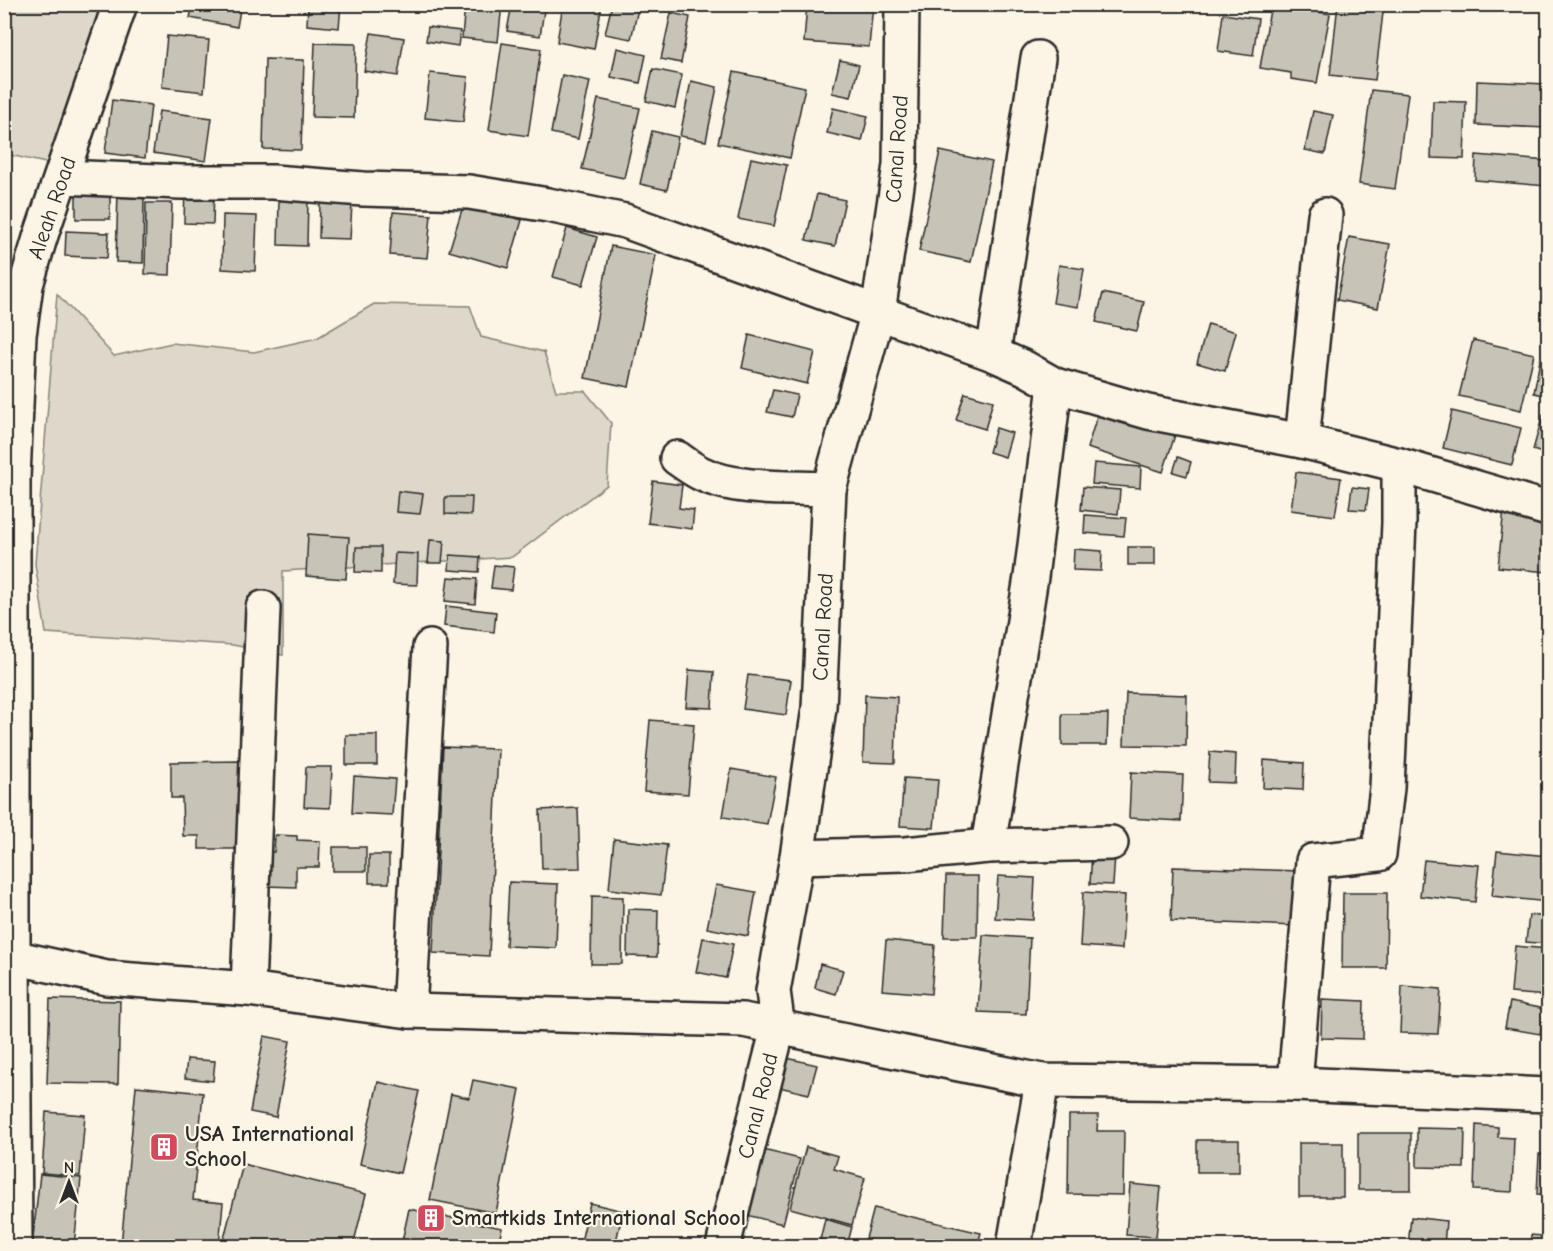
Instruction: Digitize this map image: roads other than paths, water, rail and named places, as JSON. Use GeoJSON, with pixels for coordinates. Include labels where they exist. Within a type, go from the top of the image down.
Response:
{"type":"FeatureCollection","features":[{"type":"Feature","properties":{"kind":"street","name":"Aleah Road"},"geometry":{"type":"LineString","coordinates":[[15,1246],[8,957],[12,478],[19,335],[27,285],[120,4]]}},
{"type":"Feature","properties":{"kind":"street","name":"Canal Road"},"geometry":{"type":"LineString","coordinates":[[723,1246],[778,1028],[773,991],[797,857],[819,708],[829,489],[878,312],[900,165],[902,4]]}},
{"type":"Feature","properties":{"kind":"street"},"geometry":{"type":"LineString","coordinates":[[993,354],[1038,58]]}},
{"type":"Feature","properties":{"kind":"street"},"geometry":{"type":"LineString","coordinates":[[62,177],[181,182],[273,182],[363,189],[469,192],[625,221],[993,354],[1055,385],[1148,412],[1302,441],[1399,465],[1548,509]]}},
{"type":"Feature","properties":{"kind":"street"},"geometry":{"type":"LineString","coordinates":[[1302,441],[1325,215]]}},
{"type":"Feature","properties":{"kind":"street"},"geometry":{"type":"LineString","coordinates":[[988,846],[1031,577],[1055,385]]}},
{"type":"Feature","properties":{"kind":"street"},"geometry":{"type":"LineString","coordinates":[[676,458],[700,473],[719,481],[741,485],[829,489]]}},
{"type":"Feature","properties":{"kind":"street"},"geometry":{"type":"LineString","coordinates":[[1295,1084],[1313,861],[1379,854],[1388,765],[1400,523],[1399,465]]}},
{"type":"Feature","properties":{"kind":"street"},"geometry":{"type":"LineString","coordinates":[[248,989],[263,608]]}},
{"type":"Feature","properties":{"kind":"street"},"geometry":{"type":"LineString","coordinates":[[409,1011],[430,647]]}},
{"type":"Feature","properties":{"kind":"street"},"geometry":{"type":"LineString","coordinates":[[797,857],[905,854],[988,846],[1110,843]]}},
{"type":"Feature","properties":{"kind":"street"},"geometry":{"type":"LineString","coordinates":[[8,957],[107,978],[248,989],[409,1011],[743,1020],[1042,1081],[1295,1084],[1548,1095]]}},
{"type":"Feature","properties":{"kind":"street"},"geometry":{"type":"LineString","coordinates":[[1014,1246],[1042,1081]]}},
{"type":"Feature","properties":{"kind":"place","name":"USA International School"},"geometry":{"type":"Point","coordinates":[164,1147]}},
{"type":"Feature","properties":{"kind":"place","name":"Smartkids International School"},"geometry":{"type":"Point","coordinates":[431,1218]}}]}
